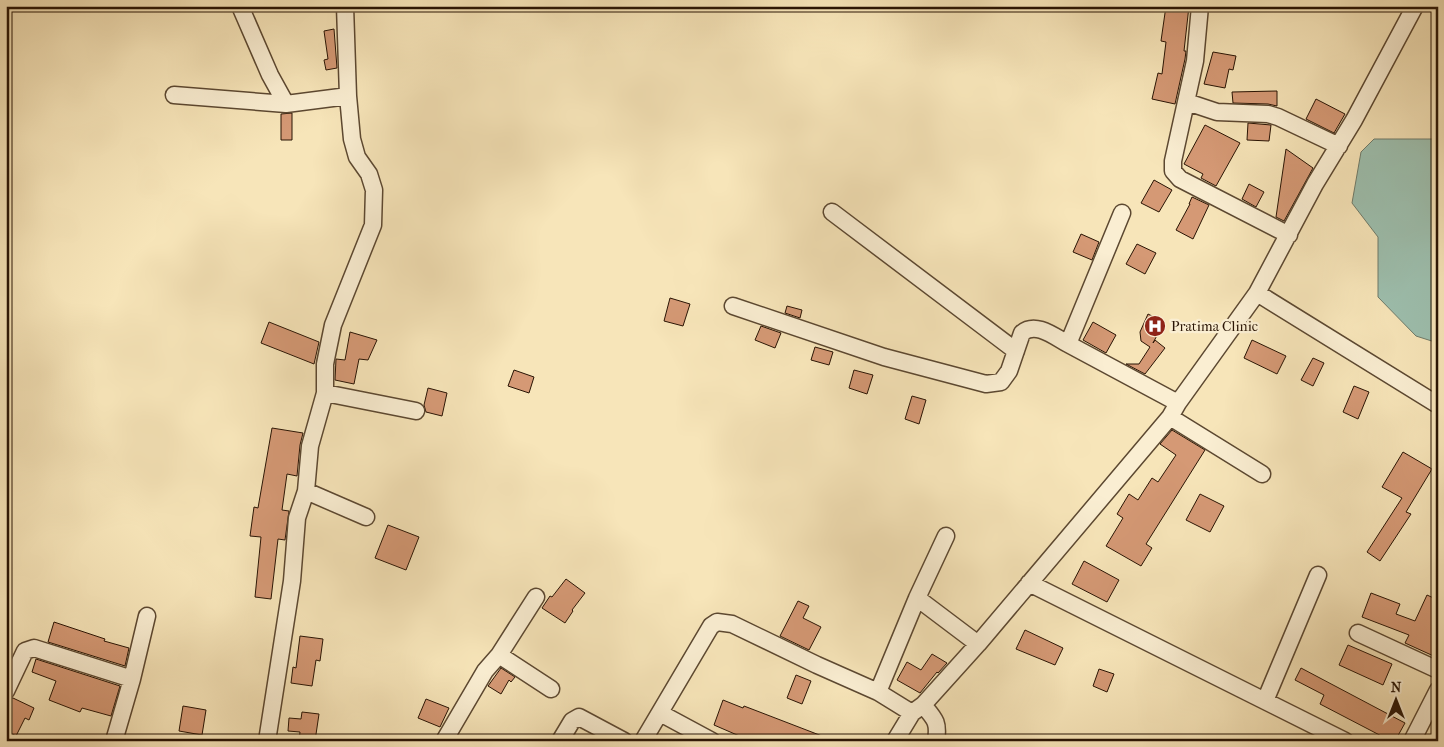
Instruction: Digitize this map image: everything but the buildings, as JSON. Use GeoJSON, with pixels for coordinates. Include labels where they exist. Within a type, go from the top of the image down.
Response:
{"type":"FeatureCollection","features":[{"type":"Feature","properties":{"kind":"street"},"geometry":{"type":"LineString","coordinates":[[240,6],[270,75],[286,104]]}},
{"type":"Feature","properties":{"kind":"street"},"geometry":{"type":"LineString","coordinates":[[267,741],[292,581],[297,518],[306,491],[310,446],[325,393],[325,364],[334,325],[374,225],[374,190],[369,174],[357,157],[352,139],[348,96],[345,6]]}},
{"type":"Feature","properties":{"kind":"street"},"geometry":{"type":"LineString","coordinates":[[1200,6],[1195,61],[1173,171],[1180,179],[1289,235]]}},
{"type":"Feature","properties":{"kind":"street"},"geometry":{"type":"LineString","coordinates":[[895,741],[917,709],[978,644],[1170,417],[1178,403],[1258,293],[1415,6]]}},
{"type":"Feature","properties":{"kind":"street"},"geometry":{"type":"LineString","coordinates":[[174,95],[286,104],[348,96]]}},
{"type":"Feature","properties":{"kind":"street"},"geometry":{"type":"LineString","coordinates":[[1187,102],[1217,112],[1268,114],[1339,146]]}},
{"type":"Feature","properties":{"kind":"street"},"geometry":{"type":"LineString","coordinates":[[832,212],[1016,351]]}},
{"type":"Feature","properties":{"kind":"street"},"geometry":{"type":"LineString","coordinates":[[1068,344],[1122,213]]}},
{"type":"Feature","properties":{"kind":"street"},"geometry":{"type":"LineString","coordinates":[[1258,293],[1438,405]]}},
{"type":"Feature","properties":{"kind":"street"},"geometry":{"type":"LineString","coordinates":[[733,306],[884,357],[986,384],[1001,382],[1009,371],[1022,333],[1026,330],[1037,328],[1178,403]]}},
{"type":"Feature","properties":{"kind":"street"},"geometry":{"type":"LineString","coordinates":[[325,393],[416,411]]}},
{"type":"Feature","properties":{"kind":"street"},"geometry":{"type":"LineString","coordinates":[[1170,417],[1262,474]]}},
{"type":"Feature","properties":{"kind":"street"},"geometry":{"type":"LineString","coordinates":[[306,491],[366,516]]}},
{"type":"Feature","properties":{"kind":"street"},"geometry":{"type":"LineString","coordinates":[[878,692],[917,598],[946,536]]}},
{"type":"Feature","properties":{"kind":"street"},"geometry":{"type":"LineString","coordinates":[[1265,701],[1318,575]]}},
{"type":"Feature","properties":{"kind":"street"},"geometry":{"type":"LineString","coordinates":[[1029,583],[1345,741]]}},
{"type":"Feature","properties":{"kind":"street"},"geometry":{"type":"LineString","coordinates":[[444,741],[486,671],[499,655],[536,597]]}},
{"type":"Feature","properties":{"kind":"street"},"geometry":{"type":"LineString","coordinates":[[917,598],[978,644]]}},
{"type":"Feature","properties":{"kind":"street"},"geometry":{"type":"LineString","coordinates":[[114,741],[132,679],[147,616]]}},
{"type":"Feature","properties":{"kind":"street"},"geometry":{"type":"LineString","coordinates":[[643,741],[711,626],[718,622],[732,624],[817,666],[936,719],[938,728],[936,741]]}},
{"type":"Feature","properties":{"kind":"street"},"geometry":{"type":"LineString","coordinates":[[1358,633],[1438,670]]}},
{"type":"Feature","properties":{"kind":"street"},"geometry":{"type":"LineString","coordinates":[[6,691],[26,651],[34,648],[132,679]]}},
{"type":"Feature","properties":{"kind":"street"},"geometry":{"type":"LineString","coordinates":[[499,655],[551,688]]}},
{"type":"Feature","properties":{"kind":"street"},"geometry":{"type":"LineString","coordinates":[[1412,741],[1438,690]]}},
{"type":"Feature","properties":{"kind":"street"},"geometry":{"type":"LineString","coordinates":[[660,713],[712,741]]}},
{"type":"Feature","properties":{"kind":"street"},"geometry":{"type":"LineString","coordinates":[[560,741],[572,721],[580,717],[624,741]]}},
{"type":"Feature","properties":{"kind":"shaded area"},"geometry":{"type":"Polygon","coordinates":[[[1374,139],[1438,139],[1438,343],[1416,336],[1378,297],[1378,237],[1352,203],[1361,152],[1374,139]]]}},
{"type":"Feature","properties":{"kind":"place","name":"Pratima Clinic"},"geometry":{"type":"Point","coordinates":[1155,326]}}]}
